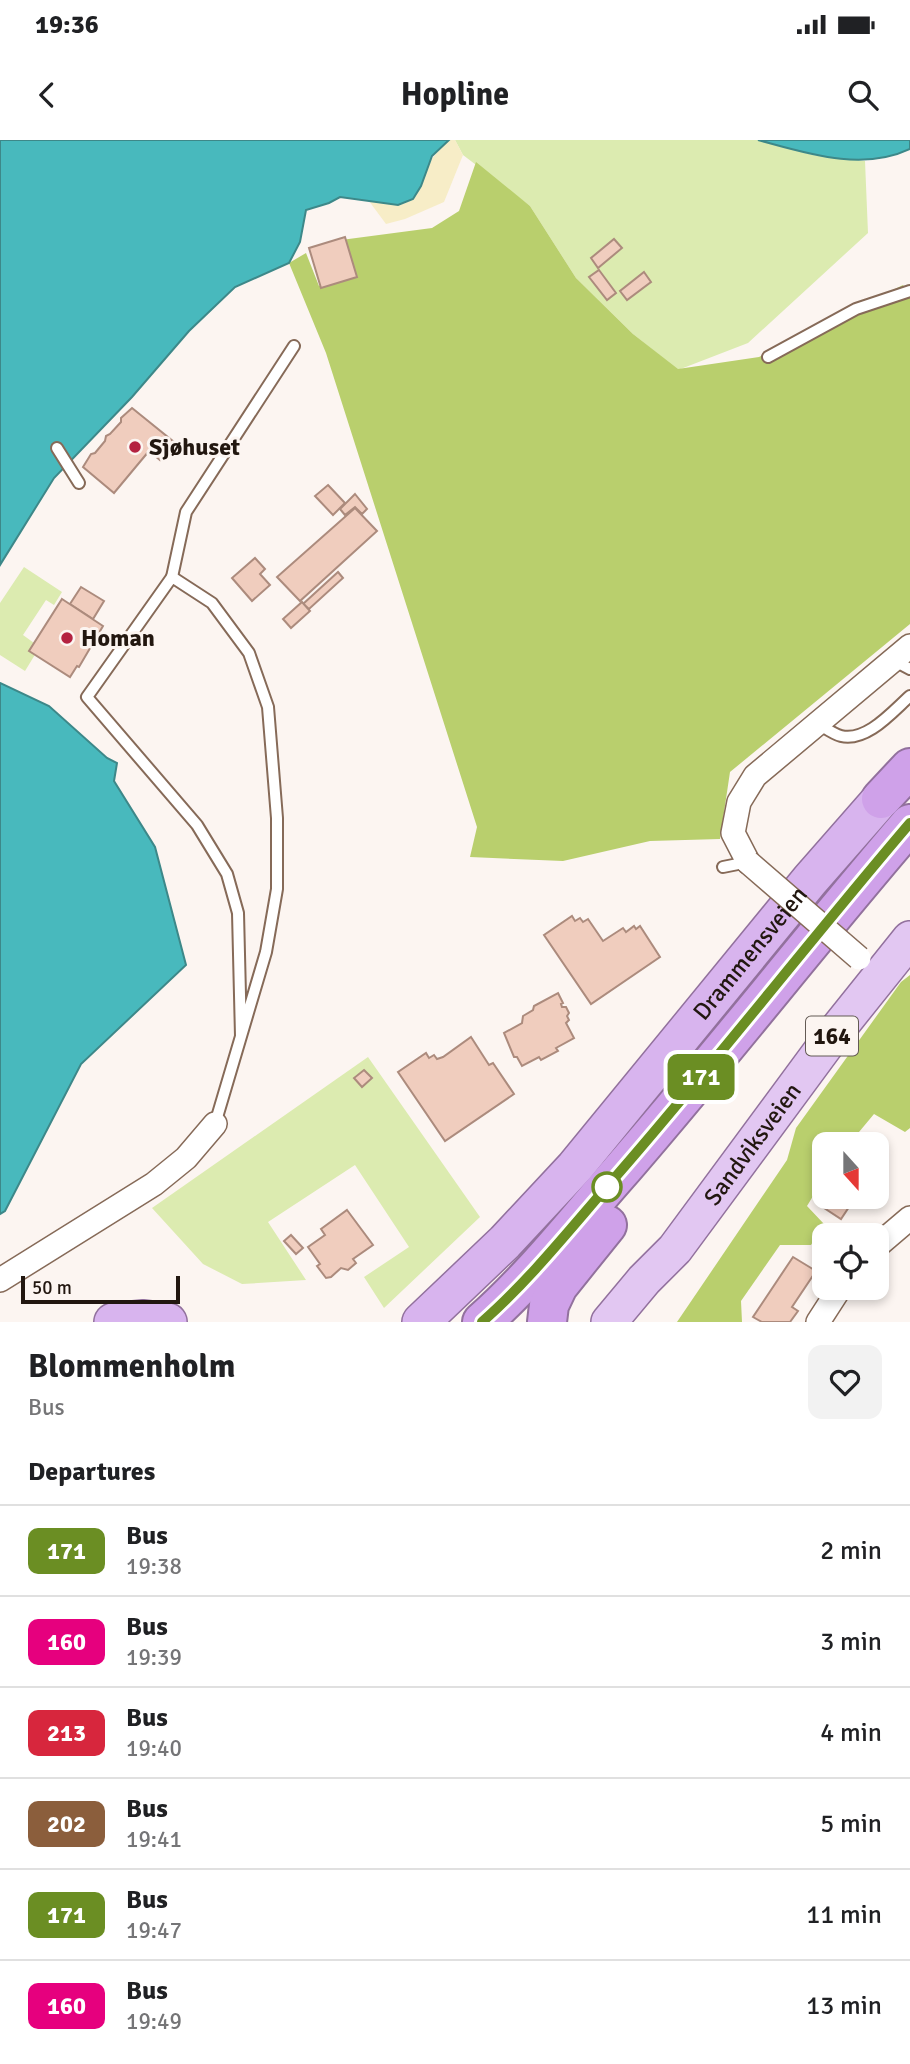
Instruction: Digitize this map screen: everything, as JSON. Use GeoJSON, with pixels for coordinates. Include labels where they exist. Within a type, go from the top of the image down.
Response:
{"type":"FeatureCollection","features":[{"type":"Feature","properties":{"kind":"highway","name":"Drammensveien"},"geometry":{"type":"LineString","coordinates":[[421,1322],[457,1289],[575,1167],[810,880],[910,768]]}},
{"type":"Feature","properties":{"kind":"highway","name":"Drammensveien"},"geometry":{"type":"LineString","coordinates":[[482,1322],[546,1257],[691,1089],[910,824]]}},
{"type":"Feature","properties":{"kind":"highway"},"geometry":{"type":"LineString","coordinates":[[547,1322],[549,1305],[558,1286],[672,1147],[691,1089]]}},
{"type":"Feature","properties":{"kind":"highway"},"geometry":{"type":"LineString","coordinates":[[397,1322],[457,1289]]}},
{"type":"Feature","properties":{"kind":"highway"},"geometry":{"type":"LineString","coordinates":[[113,1322],[144,1319],[168,1322]]}},
{"type":"Feature","properties":{"kind":"main road","name":"Sandviksveien"},"geometry":{"type":"LineString","coordinates":[[609,1322],[644,1280],[675,1249],[785,1099],[869,966],[910,939]]}},
{"type":"Feature","properties":{"kind":"main road","name":"Sandviksveien"},"geometry":{"type":"LineString","coordinates":[[635,1322],[657,1287],[675,1249]]}},
{"type":"Feature","properties":{"kind":"street"},"geometry":{"type":"LineString","coordinates":[[869,966],[748,862],[733,833],[739,802],[755,776],[817,723],[904,659]]}},
{"type":"Feature","properties":{"kind":"street"},"geometry":{"type":"LineString","coordinates":[[0,1280],[154,1184],[186,1157],[215,1124]]}},
{"type":"Feature","properties":{"kind":"street"},"geometry":{"type":"LineString","coordinates":[[889,1236],[910,1218]]}},
{"type":"Feature","properties":{"kind":"street"},"geometry":{"type":"LineString","coordinates":[[818,1322],[832,1300]]}},
{"type":"Feature","properties":{"kind":"lane"},"geometry":{"type":"LineString","coordinates":[[768,357],[856,309],[910,292]]}},
{"type":"Feature","properties":{"kind":"lane"},"geometry":{"type":"LineString","coordinates":[[241,1036],[238,913],[227,874],[198,825],[88,697],[172,577],[186,512],[293,346]]}},
{"type":"Feature","properties":{"kind":"lane"},"geometry":{"type":"LineString","coordinates":[[57,448],[79,483]]}},
{"type":"Feature","properties":{"kind":"lane"},"geometry":{"type":"LineString","coordinates":[[172,577],[212,603],[249,653],[268,708],[277,818],[277,889],[266,952],[215,1124]]}},
{"type":"Feature","properties":{"kind":"lane"},"geometry":{"type":"LineString","coordinates":[[817,723],[840,736],[856,737],[874,727],[910,696]]}},
{"type":"Feature","properties":{"kind":"lane"},"geometry":{"type":"LineString","coordinates":[[723,867],[748,862]]}},
{"type":"Feature","properties":{"kind":"green space"},"geometry":{"type":"Polygon","coordinates":[[[455,140],[758,140],[813,155],[865,161],[868,233],[748,343],[678,370],[633,334],[576,278],[530,206],[463,155],[455,140]]]}},
{"type":"Feature","properties":{"kind":"green space"},"geometry":{"type":"Polygon","coordinates":[[[476,162],[530,206],[576,278],[633,334],[678,369],[759,357],[903,285],[910,296],[910,624],[730,772],[720,839],[650,841],[563,861],[470,857],[477,827],[326,353],[289,263],[306,253],[319,286],[352,274],[341,240],[432,228],[459,211],[476,162]]]}},
{"type":"Feature","properties":{"kind":"green space"},"geometry":{"type":"Polygon","coordinates":[[[24,567],[62,592],[54,605],[46,600],[23,635],[34,643],[36,653],[25,671],[0,655],[0,603],[24,567]]]}},
{"type":"Feature","properties":{"kind":"green space"},"geometry":{"type":"Polygon","coordinates":[[[910,975],[910,1128],[905,1132],[874,1114],[859,1132],[812,1132],[812,1198],[807,1206],[823,1223],[812,1223],[811,1245],[780,1245],[741,1301],[742,1322],[677,1322],[787,1160],[796,1128],[901,982],[910,975]]]}},
{"type":"Feature","properties":{"kind":"green space"},"geometry":{"type":"Polygon","coordinates":[[[368,1057],[480,1217],[384,1308],[364,1277],[409,1247],[355,1165],[268,1222],[306,1280],[242,1284],[203,1264],[152,1208],[368,1057]]]}},
{"type":"Feature","properties":{"kind":"sand"},"geometry":{"type":"Polygon","coordinates":[[[449,140],[455,140],[463,155],[444,202],[386,224],[369,201],[398,205],[449,140]]]}},
{"type":"Feature","properties":{"kind":"water"},"geometry":{"type":"Polygon","coordinates":[[[0,140],[449,140],[432,156],[413,199],[398,205],[340,197],[306,210],[300,242],[289,263],[235,287],[189,331],[132,397],[54,478],[0,565],[0,140]]]}},
{"type":"Feature","properties":{"kind":"water"},"geometry":{"type":"Polygon","coordinates":[[[758,140],[910,140],[910,149],[892,156],[853,160],[815,155],[758,140]]]}},
{"type":"Feature","properties":{"kind":"water"},"geometry":{"type":"Polygon","coordinates":[[[0,683],[49,706],[107,758],[117,763],[114,781],[155,847],[186,965],[81,1064],[5,1211],[0,1214],[0,683]]]}},
{"type":"Feature","properties":{"kind":"building"},"geometry":{"type":"Polygon","coordinates":[[[345,237],[357,277],[321,288],[309,248],[345,237]]]}},
{"type":"Feature","properties":{"kind":"building"},"geometry":{"type":"Polygon","coordinates":[[[614,239],[622,248],[598,268],[591,258],[614,239]]]}},
{"type":"Feature","properties":{"kind":"building"},"geometry":{"type":"Polygon","coordinates":[[[599,270],[616,293],[607,300],[589,277],[599,270]]]}},
{"type":"Feature","properties":{"kind":"building"},"geometry":{"type":"Polygon","coordinates":[[[644,272],[651,282],[627,300],[620,291],[644,272]]]}},
{"type":"Feature","properties":{"kind":"building","name":"Sjøhuset"},"geometry":{"type":"Polygon","coordinates":[[[132,408],[174,442],[160,460],[149,451],[114,493],[83,467],[91,454],[95,453],[106,436],[132,408]]]}},
{"type":"Feature","properties":{"kind":"building"},"geometry":{"type":"Polygon","coordinates":[[[328,485],[345,503],[333,515],[315,496],[328,485]]]}},
{"type":"Feature","properties":{"kind":"building"},"geometry":{"type":"Polygon","coordinates":[[[355,494],[367,509],[362,514],[355,507],[345,515],[340,509],[355,494]]]}},
{"type":"Feature","properties":{"kind":"building"},"geometry":{"type":"Polygon","coordinates":[[[355,508],[377,531],[300,601],[277,577],[355,508]]]}},
{"type":"Feature","properties":{"kind":"building"},"geometry":{"type":"Polygon","coordinates":[[[255,558],[265,569],[260,574],[270,585],[252,601],[232,578],[255,558]]]}},
{"type":"Feature","properties":{"kind":"building"},"geometry":{"type":"Polygon","coordinates":[[[338,572],[343,578],[309,609],[303,604],[338,572]]]}},
{"type":"Feature","properties":{"kind":"building"},"geometry":{"type":"Polygon","coordinates":[[[81,587],[104,601],[93,619],[70,604],[81,587]]]}},
{"type":"Feature","properties":{"kind":"building","name":"Homan"},"geometry":{"type":"Polygon","coordinates":[[[62,599],[103,626],[79,667],[77,666],[70,677],[29,651],[62,599]]]}},
{"type":"Feature","properties":{"kind":"building"},"geometry":{"type":"Polygon","coordinates":[[[302,602],[310,611],[291,628],[283,619],[302,602]]]}},
{"type":"Feature","properties":{"kind":"building"},"geometry":{"type":"Polygon","coordinates":[[[572,916],[575,921],[580,918],[583,922],[588,919],[603,941],[623,928],[626,932],[634,926],[636,929],[640,926],[660,957],[591,1004],[544,935],[572,916]]]}},
{"type":"Feature","properties":{"kind":"building"},"geometry":{"type":"Polygon","coordinates":[[[558,993],[562,1007],[566,1007],[569,1013],[566,1023],[574,1038],[556,1048],[558,1051],[522,1066],[517,1057],[514,1057],[504,1033],[522,1023],[523,1016],[533,1010],[534,1006],[558,993]]]}},
{"type":"Feature","properties":{"kind":"building"},"geometry":{"type":"Polygon","coordinates":[[[471,1037],[489,1065],[493,1063],[514,1094],[445,1141],[398,1072],[426,1053],[429,1058],[434,1055],[437,1059],[443,1057],[471,1037]]]}},
{"type":"Feature","properties":{"kind":"building"},"geometry":{"type":"Polygon","coordinates":[[[364,1070],[372,1078],[362,1087],[354,1078],[364,1070]]]}},
{"type":"Feature","properties":{"kind":"building"},"geometry":{"type":"Polygon","coordinates":[[[826,1209],[848,1209],[841,1219],[826,1209]]]}},
{"type":"Feature","properties":{"kind":"building"},"geometry":{"type":"Polygon","coordinates":[[[347,1210],[373,1245],[353,1259],[356,1263],[348,1270],[341,1268],[326,1278],[308,1247],[325,1235],[321,1229],[347,1210]]]}},
{"type":"Feature","properties":{"kind":"building"},"geometry":{"type":"Polygon","coordinates":[[[291,1235],[303,1248],[296,1254],[284,1241],[291,1235]]]}},
{"type":"Feature","properties":{"kind":"building"},"geometry":{"type":"Polygon","coordinates":[[[793,1257],[812,1269],[812,1277],[792,1307],[798,1311],[790,1322],[762,1322],[753,1317],[793,1257]]]}},
{"type":"Feature","properties":{"kind":"bus line","name":"171"},"geometry":{"type":"LineString","coordinates":[[482,1322],[546,1257],[691,1089],[910,823]]}},
{"type":"Feature","properties":{"kind":"place","name":"Sjøhuset"},"geometry":{"type":"Point","coordinates":[135,447]}},
{"type":"Feature","properties":{"kind":"place","name":"Homan"},"geometry":{"type":"Point","coordinates":[67,638]}}]}
